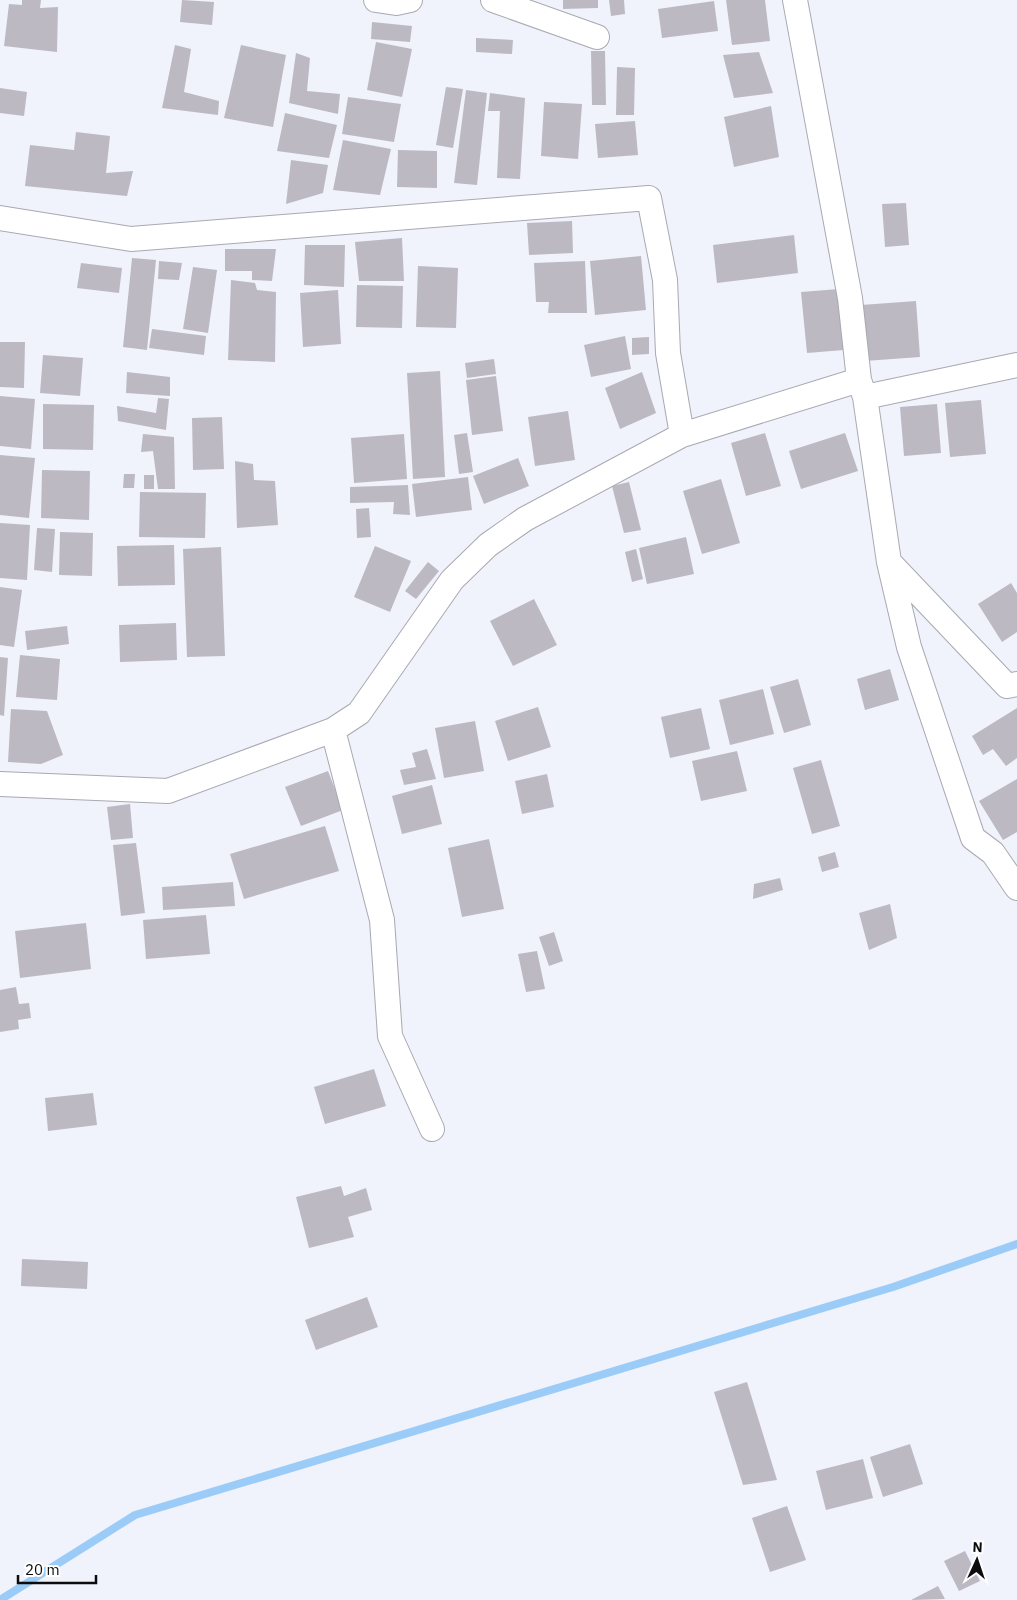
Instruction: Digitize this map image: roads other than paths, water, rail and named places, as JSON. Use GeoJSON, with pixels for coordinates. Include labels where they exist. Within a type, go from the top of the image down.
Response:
{"type":"FeatureCollection","features":[{"type":"Feature","properties":{"kind":"street"},"geometry":{"type":"LineString","coordinates":[[376,0],[396,3],[410,0]]}},
{"type":"Feature","properties":{"kind":"street"},"geometry":{"type":"LineString","coordinates":[[493,0],[597,37]]}},
{"type":"Feature","properties":{"kind":"street"},"geometry":{"type":"LineString","coordinates":[[795,0],[850,298],[889,562],[909,646],[973,838],[993,853],[1017,888]]}},
{"type":"Feature","properties":{"kind":"street"},"geometry":{"type":"LineString","coordinates":[[0,218],[131,239],[649,198],[665,280],[668,353],[682,434]]}},
{"type":"Feature","properties":{"kind":"street"},"geometry":{"type":"LineString","coordinates":[[0,784],[168,791],[333,730],[359,713],[452,580],[488,545],[525,519],[682,434],[862,388],[1017,366]]}},
{"type":"Feature","properties":{"kind":"street"},"geometry":{"type":"LineString","coordinates":[[889,562],[1007,686],[1017,684]]}},
{"type":"Feature","properties":{"kind":"street"},"geometry":{"type":"LineString","coordinates":[[333,730],[382,920],[390,1036],[432,1129]]}},
{"type":"Feature","properties":{"kind":"waterway"},"geometry":{"type":"LineString","coordinates":[[0,1600],[135,1515],[893,1287],[1017,1244]]}}]}
